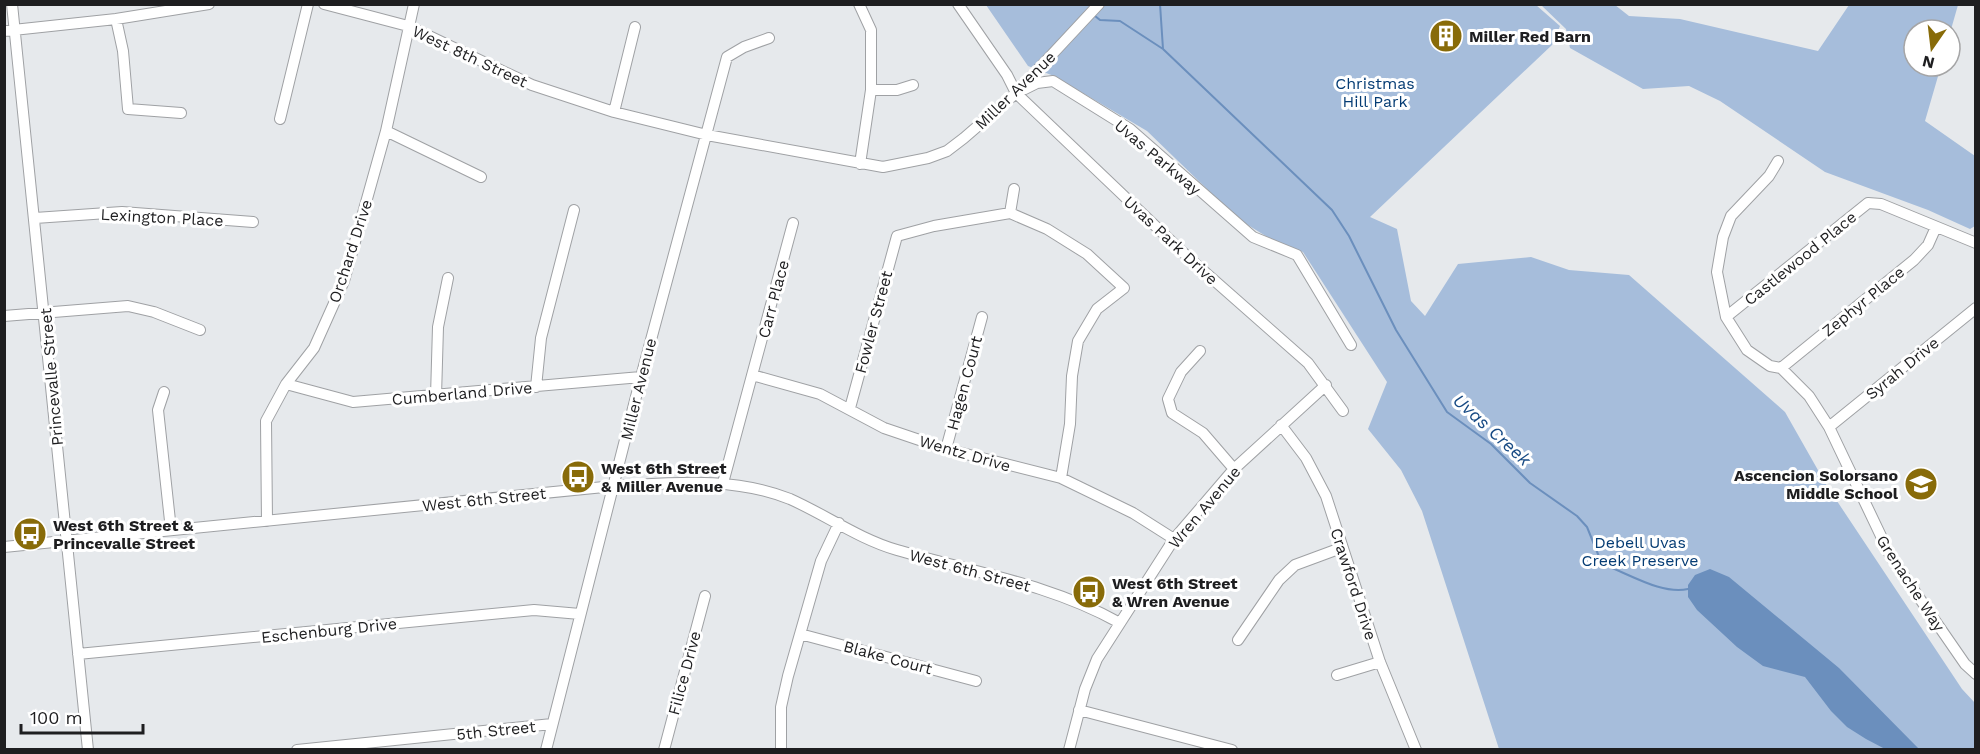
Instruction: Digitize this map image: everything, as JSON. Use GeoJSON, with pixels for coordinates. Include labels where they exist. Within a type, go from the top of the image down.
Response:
{"type":"FeatureCollection","features":[{"type":"Feature","properties":{"kind":"street","name":"Princevalle Street"},"geometry":{"type":"LineString","coordinates":[[12,4],[10,31],[35,218],[88,750]]}},
{"type":"Feature","properties":{"kind":"street"},"geometry":{"type":"LineString","coordinates":[[10,31],[116,19],[209,4]]}},
{"type":"Feature","properties":{"kind":"street"},"geometry":{"type":"LineString","coordinates":[[280,118],[308,4]]}},
{"type":"Feature","properties":{"kind":"street","name":"West 8th Street"},"geometry":{"type":"LineString","coordinates":[[324,4],[408,26],[532,85],[614,112]]}},
{"type":"Feature","properties":{"kind":"street","name":"Orchard Drive"},"geometry":{"type":"LineString","coordinates":[[267,521],[266,422],[286,384],[314,348],[344,281],[386,131],[414,4]]}},
{"type":"Feature","properties":{"kind":"street"},"geometry":{"type":"LineString","coordinates":[[859,4],[871,30],[872,90],[860,164]]}},
{"type":"Feature","properties":{"kind":"street"},"geometry":{"type":"LineString","coordinates":[[958,4],[1007,75],[1016,93]]}},
{"type":"Feature","properties":{"kind":"street","name":"Miller Avenue"},"geometry":{"type":"LineString","coordinates":[[614,112],[707,135],[860,164],[883,167],[904,164],[947,150],[1016,93],[1099,4]]}},
{"type":"Feature","properties":{"kind":"street"},"geometry":{"type":"LineString","coordinates":[[116,19],[123,51],[128,109],[181,113]]}},
{"type":"Feature","properties":{"kind":"street"},"geometry":{"type":"LineString","coordinates":[[614,112],[635,27]]}},
{"type":"Feature","properties":{"kind":"street"},"geometry":{"type":"LineString","coordinates":[[707,135],[728,57],[744,47],[769,38]]}},
{"type":"Feature","properties":{"kind":"street","name":"Uvas Parkway"},"geometry":{"type":"LineString","coordinates":[[1016,93],[1037,83],[1053,81],[1130,129],[1253,237],[1297,255],[1351,345]]}},
{"type":"Feature","properties":{"kind":"street"},"geometry":{"type":"LineString","coordinates":[[872,90],[897,90],[914,85]]}},
{"type":"Feature","properties":{"kind":"street","name":"Uvas Park Drive"},"geometry":{"type":"LineString","coordinates":[[1016,93],[1190,259],[1308,363],[1343,411]]}},
{"type":"Feature","properties":{"kind":"street"},"geometry":{"type":"LineString","coordinates":[[386,131],[481,177]]}},
{"type":"Feature","properties":{"kind":"street","name":"Miller Avenue"},"geometry":{"type":"LineString","coordinates":[[546,750],[641,376],[707,135]]}},
{"type":"Feature","properties":{"kind":"street","name":"Grenache Way"},"geometry":{"type":"LineString","coordinates":[[1778,161],[1769,176],[1731,216],[1723,237],[1717,272],[1726,317],[1748,350],[1770,366],[1780,368],[1809,396],[1828,427],[1891,557],[1965,664],[1976,674]]}},
{"type":"Feature","properties":{"kind":"street"},"geometry":{"type":"LineString","coordinates":[[1014,189],[1010,213],[1047,229],[1087,254],[1124,288],[1097,309],[1078,341],[1071,376],[1070,424],[1061,478]]}},
{"type":"Feature","properties":{"kind":"street","name":"Castlewood Place"},"geometry":{"type":"LineString","coordinates":[[1726,317],[1868,203],[1881,204],[1976,243]]}},
{"type":"Feature","properties":{"kind":"street"},"geometry":{"type":"LineString","coordinates":[[536,387],[541,338],[574,210]]}},
{"type":"Feature","properties":{"kind":"street","name":"Lexington Place"},"geometry":{"type":"LineString","coordinates":[[35,218],[123,212],[253,222]]}},
{"type":"Feature","properties":{"kind":"street","name":"Fowler Street"},"geometry":{"type":"LineString","coordinates":[[850,408],[897,236],[934,226],[1010,213]]}},
{"type":"Feature","properties":{"kind":"street","name":"Carr Place"},"geometry":{"type":"LineString","coordinates":[[723,483],[793,223]]}},
{"type":"Feature","properties":{"kind":"street","name":"Zephyr Place"},"geometry":{"type":"LineString","coordinates":[[1780,368],[1914,260],[1928,245],[1936,227]]}},
{"type":"Feature","properties":{"kind":"street"},"geometry":{"type":"LineString","coordinates":[[436,396],[438,327],[448,278]]}},
{"type":"Feature","properties":{"kind":"street"},"geometry":{"type":"LineString","coordinates":[[4,316],[128,306],[154,312],[200,330]]}},
{"type":"Feature","properties":{"kind":"street","name":"Syrah Drive"},"geometry":{"type":"LineString","coordinates":[[1828,427],[1976,308]]}},
{"type":"Feature","properties":{"kind":"street","name":"Hagen Court"},"geometry":{"type":"LineString","coordinates":[[945,449],[982,317]]}},
{"type":"Feature","properties":{"kind":"street"},"geometry":{"type":"LineString","coordinates":[[1200,351],[1182,372],[1168,399],[1173,412],[1203,433],[1234,469]]}},
{"type":"Feature","properties":{"kind":"street","name":"Wentz Drive"},"geometry":{"type":"LineString","coordinates":[[752,375],[820,394],[884,428],[945,449],[1061,478],[1133,513],[1174,539]]}},
{"type":"Feature","properties":{"kind":"street","name":"Cumberland Drive"},"geometry":{"type":"LineString","coordinates":[[286,384],[354,402],[641,376]]}},
{"type":"Feature","properties":{"kind":"street","name":"Wren Avenue"},"geometry":{"type":"LineString","coordinates":[[1069,750],[1096,659],[1174,539],[1234,469],[1326,385]]}},
{"type":"Feature","properties":{"kind":"street"},"geometry":{"type":"LineString","coordinates":[[164,392],[158,410],[171,530]]}},
{"type":"Feature","properties":{"kind":"street","name":"Crawford Drive"},"geometry":{"type":"LineString","coordinates":[[1281,425],[1306,458],[1326,496],[1341,548],[1380,662],[1416,750]]}},
{"type":"Feature","properties":{"kind":"street","name":"West 6th Street"},"geometry":{"type":"LineString","coordinates":[[4,547],[614,486],[696,481],[723,483],[787,498],[888,548],[1063,595],[1118,622]]}},
{"type":"Feature","properties":{"kind":"street"},"geometry":{"type":"LineString","coordinates":[[781,750],[781,707],[824,552],[839,523]]}},
{"type":"Feature","properties":{"kind":"street"},"geometry":{"type":"LineString","coordinates":[[1238,640],[1279,580],[1295,565],[1341,548]]}},
{"type":"Feature","properties":{"kind":"street","name":"Filice Drive"},"geometry":{"type":"LineString","coordinates":[[664,750],[705,596]]}},
{"type":"Feature","properties":{"kind":"street","name":"Eschenburg Drive"},"geometry":{"type":"LineString","coordinates":[[78,654],[534,610],[580,614]]}},
{"type":"Feature","properties":{"kind":"street","name":"Blake Court"},"geometry":{"type":"LineString","coordinates":[[800,634],[976,681]]}},
{"type":"Feature","properties":{"kind":"street"},"geometry":{"type":"LineString","coordinates":[[1337,675],[1380,662]]}},
{"type":"Feature","properties":{"kind":"street"},"geometry":{"type":"LineString","coordinates":[[1079,710],[1232,750]]}},
{"type":"Feature","properties":{"kind":"street","name":"5th Street"},"geometry":{"type":"LineString","coordinates":[[297,750],[552,724]]}},
{"type":"Feature","properties":{"kind":"green space","name":"Debell Uvas Creek Preserve"},"geometry":{"type":"Polygon","coordinates":[[[986,5],[1536,5],[1560,26],[1552,45],[1370,217],[1397,229],[1411,301],[1425,316],[1458,264],[1531,257],[1569,270],[1629,275],[1785,412],[1827,486],[1962,689],[1975,703],[1975,749],[1499,749],[1422,511],[1401,470],[1368,429],[1387,382],[1303,252],[1269,238],[1238,219],[1147,131],[1054,76],[1028,66],[986,5]]]}},
{"type":"Feature","properties":{"kind":"green space"},"geometry":{"type":"Polygon","coordinates":[[[1541,5],[1615,5],[1629,16],[1680,19],[1818,51],[1849,5],[1958,5],[1954,18],[1902,18],[1902,78],[1938,78],[1925,121],[1975,156],[1975,226],[1970,229],[1928,210],[1825,172],[1720,101],[1689,86],[1643,89],[1570,48],[1566,29],[1541,5]]]}},
{"type":"Feature","properties":{"kind":"shaded area"},"geometry":{"type":"Polygon","coordinates":[[[1710,569],[1729,577],[1839,668],[1919,749],[1885,749],[1866,739],[1847,727],[1831,711],[1805,677],[1763,666],[1737,647],[1697,610],[1688,597],[1688,585],[1695,575],[1710,569]]]}},
{"type":"Feature","properties":{"kind":"waterway"},"geometry":{"type":"LineString","coordinates":[[1160,4],[1163,49]]}},
{"type":"Feature","properties":{"kind":"waterway","name":"Uvas Creek"},"geometry":{"type":"LineString","coordinates":[[1095,16],[1100,20],[1120,21],[1163,49],[1332,210],[1349,236],[1396,330],[1447,412],[1491,444],[1530,483],[1577,516],[1587,527],[1602,564],[1656,586],[1667,589],[1688,589]]}},
{"type":"Feature","properties":{"kind":"place","name":"Miller Red Barn"},"geometry":{"type":"Point","coordinates":[1446,36]}},
{"type":"Feature","properties":{"kind":"place","name":"West 6th Street & Miller Avenue"},"geometry":{"type":"Point","coordinates":[578,477]}},
{"type":"Feature","properties":{"kind":"place","name":"Ascencion Solorsano Middle School"},"geometry":{"type":"Point","coordinates":[1921,484]}},
{"type":"Feature","properties":{"kind":"place","name":"West 6th Street & Princevalle Street"},"geometry":{"type":"Point","coordinates":[30,534]}},
{"type":"Feature","properties":{"kind":"place","name":"West 6th Street & Wren Avenue"},"geometry":{"type":"Point","coordinates":[1089,592]}},
{"type":"Feature","properties":{"kind":"park label","name":"Christmas Hill Park"},"geometry":{"type":"Point","coordinates":[1375,92]}}]}
